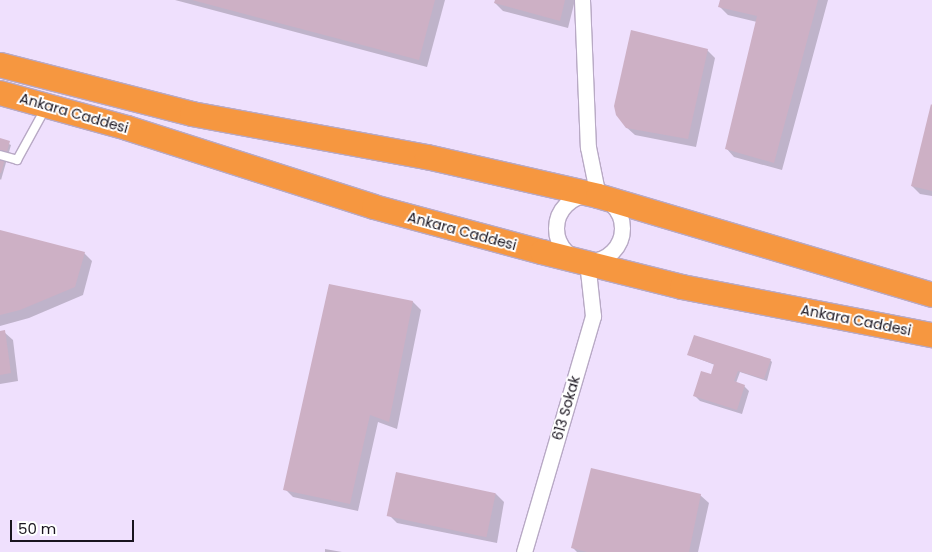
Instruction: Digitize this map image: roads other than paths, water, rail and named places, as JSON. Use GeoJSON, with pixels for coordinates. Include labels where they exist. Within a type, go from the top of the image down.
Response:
{"type":"FeatureCollection","features":[{"type":"Feature","properties":{"kind":"highway","name":"Ankara Caddesi"},"geometry":{"type":"LineString","coordinates":[[0,65],[192,114],[427,157],[598,196],[932,295]]}},
{"type":"Feature","properties":{"kind":"highway","name":"Ankara Caddesi"},"geometry":{"type":"LineString","coordinates":[[0,93],[48,104],[374,207],[682,286],[932,335]]}},
{"type":"Feature","properties":{"kind":"street"},"geometry":{"type":"LineString","coordinates":[[582,0],[588,147],[598,196]]}},
{"type":"Feature","properties":{"kind":"street"},"geometry":{"type":"LineString","coordinates":[[598,196],[614,206],[620,214],[622,234],[614,251],[597,261],[587,262],[567,252],[559,245],[556,223],[559,212],[571,200],[576,197],[598,196]]}},
{"type":"Feature","properties":{"kind":"street","name":"613 Sokak"},"geometry":{"type":"LineString","coordinates":[[524,552],[593,316],[587,262]]}},
{"type":"Feature","properties":{"kind":"lane"},"geometry":{"type":"LineString","coordinates":[[0,155],[17,160],[48,104]]}}]}
